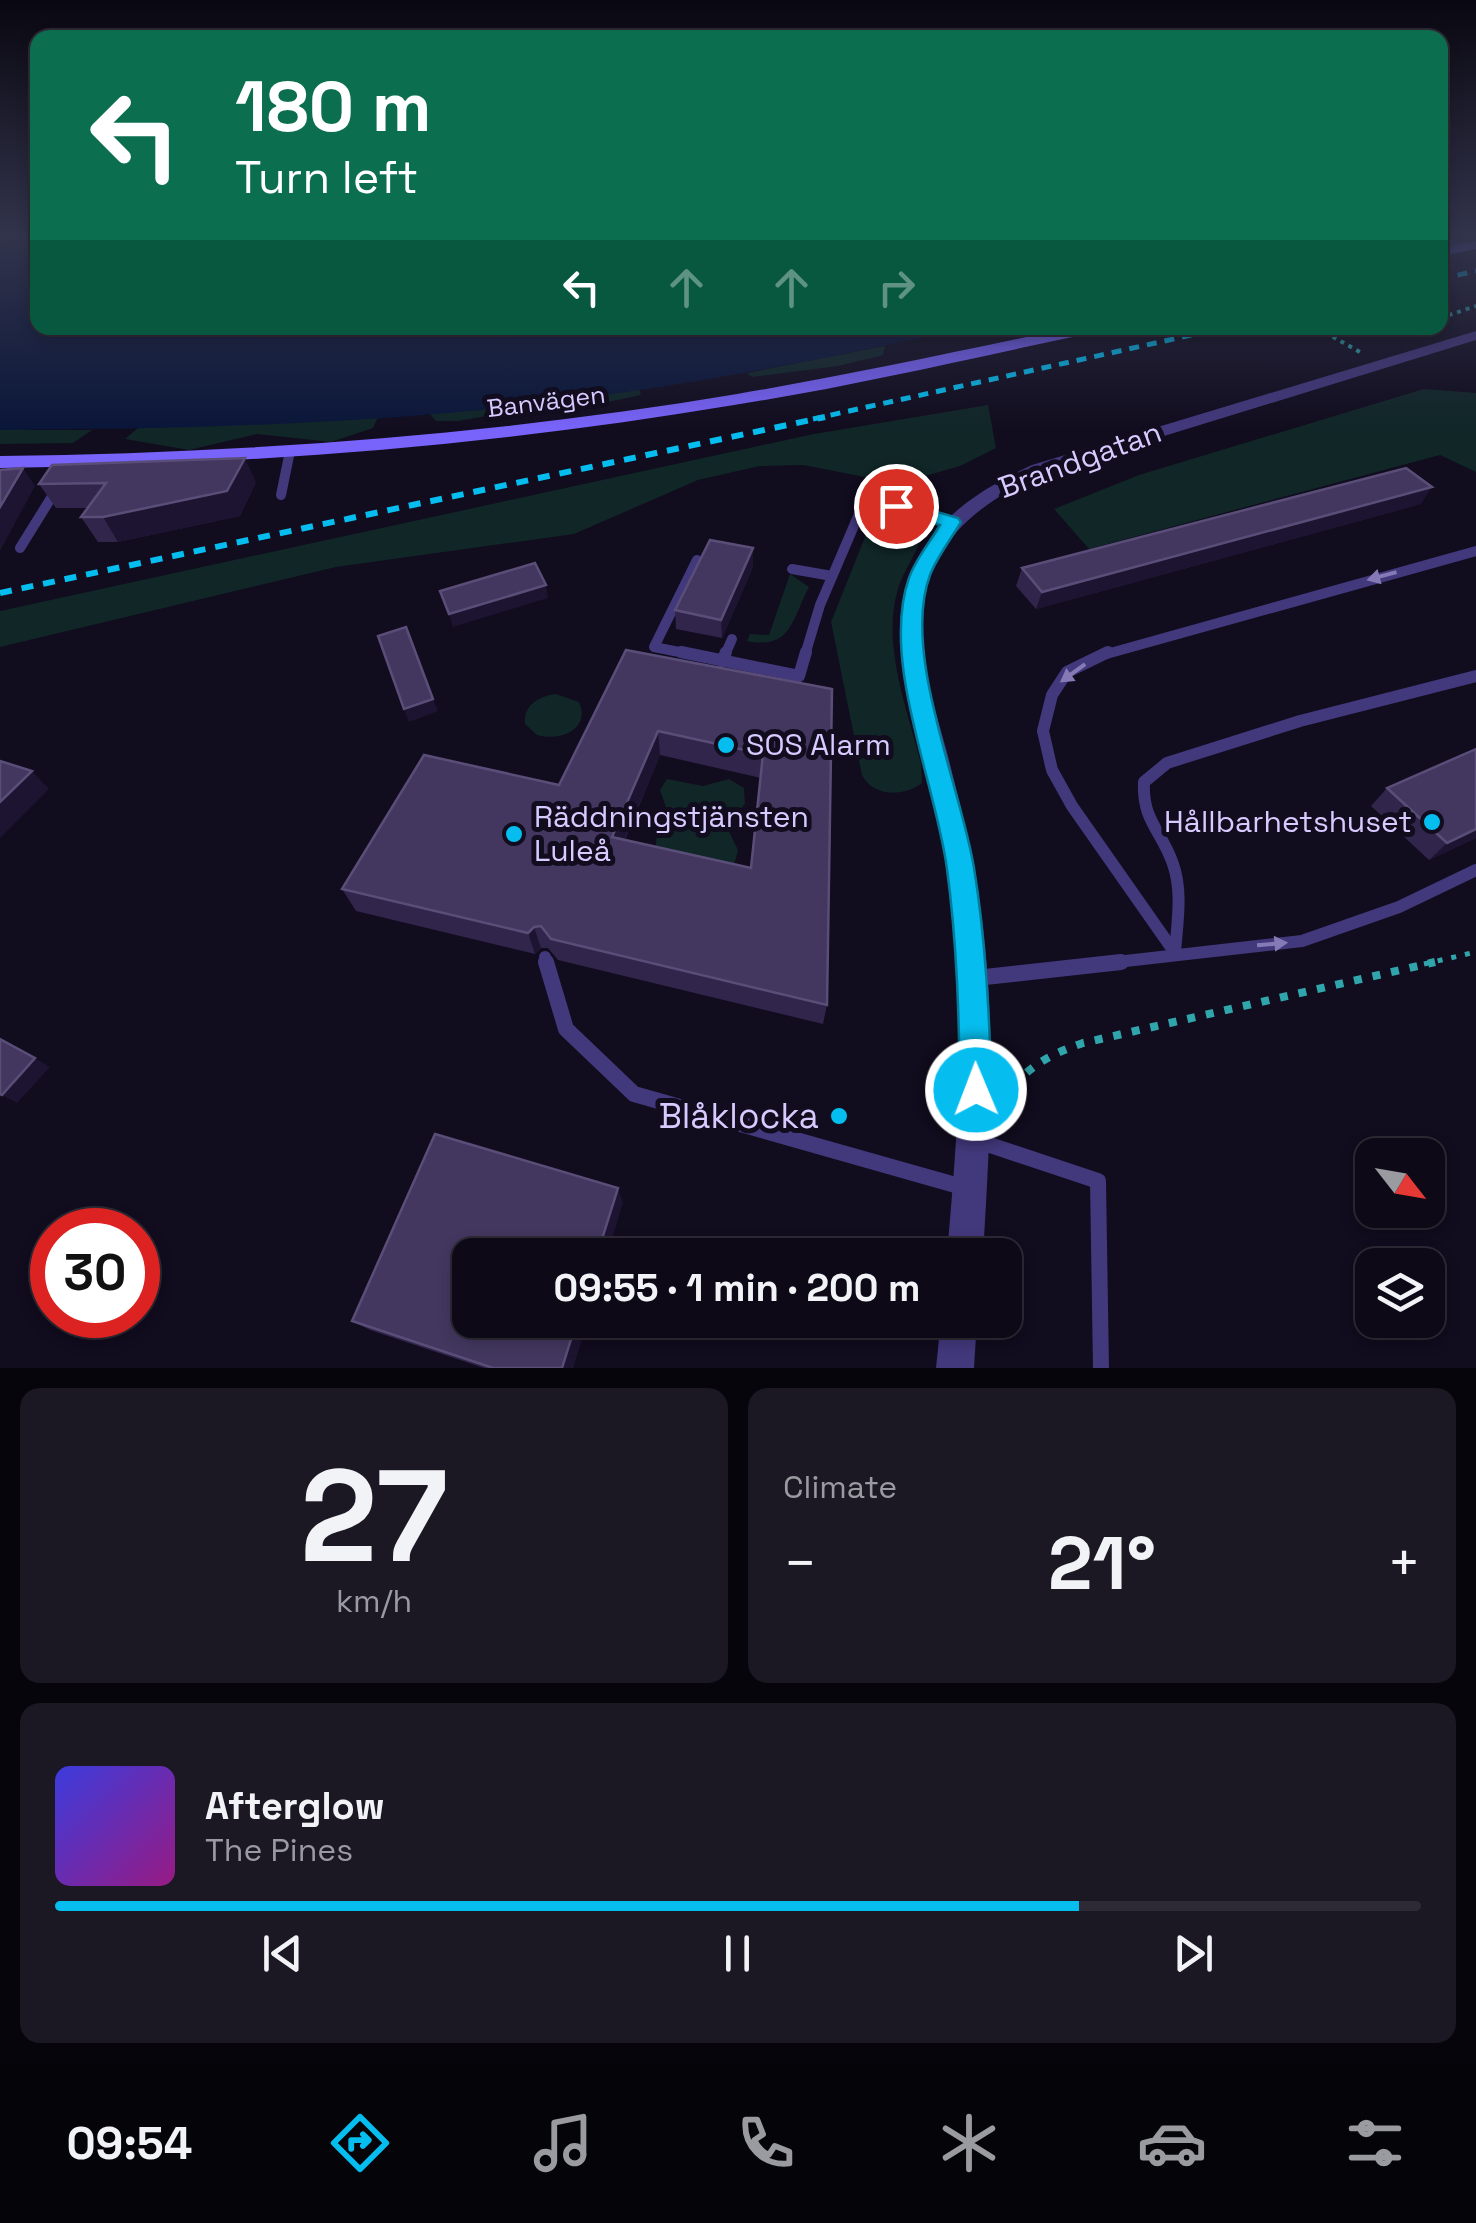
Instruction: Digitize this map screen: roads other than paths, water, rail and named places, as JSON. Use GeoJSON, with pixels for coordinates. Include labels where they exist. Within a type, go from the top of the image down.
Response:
{"type":"FeatureCollection","features":[{"type":"Feature","properties":{"kind":"street","name":"Banvägen"},"geometry":{"type":"LineString","coordinates":[[0,462],[290,451],[483,434],[662,411],[824,384],[1058,335]]}},
{"type":"Feature","properties":{"kind":"street","name":"Brandgatan"},"geometry":{"type":"LineString","coordinates":[[966,1238],[974,1139],[973,978],[960,865],[912,650],[911,612],[919,576],[951,522],[988,493],[1038,469],[1476,335]]}},
{"type":"Feature","properties":{"kind":"street"},"geometry":{"type":"LineString","coordinates":[[955,1368],[958,1338]]}},
{"type":"Feature","properties":{"kind":"lane"},"geometry":{"type":"LineString","coordinates":[[281,495],[290,451]]}},
{"type":"Feature","properties":{"kind":"lane"},"geometry":{"type":"LineString","coordinates":[[20,548],[75,462]]}},
{"type":"Feature","properties":{"kind":"lane"},"geometry":{"type":"LineString","coordinates":[[697,560],[654,647],[799,676],[832,576],[859,514],[896,506],[951,522]]}},
{"type":"Feature","properties":{"kind":"lane"},"geometry":{"type":"LineString","coordinates":[[1175,953],[1072,806],[1052,770],[1043,731],[1052,695],[1067,672],[1109,652],[1476,551]]}},
{"type":"Feature","properties":{"kind":"lane"},"geometry":{"type":"LineString","coordinates":[[792,569],[832,576]]}},
{"type":"Feature","properties":{"kind":"lane"},"geometry":{"type":"LineString","coordinates":[[722,661],[732,639]]}},
{"type":"Feature","properties":{"kind":"lane"},"geometry":{"type":"LineString","coordinates":[[1175,953],[1178,900],[1172,860],[1141,808],[1144,782],[1167,763],[1300,721],[1476,676]]}},
{"type":"Feature","properties":{"kind":"lane"},"geometry":{"type":"LineString","coordinates":[[973,978],[1302,942],[1398,907],[1476,870]]}},
{"type":"Feature","properties":{"kind":"lane"},"geometry":{"type":"LineString","coordinates":[[545,957],[566,1029],[634,1094],[970,1189]]}},
{"type":"Feature","properties":{"kind":"lane"},"geometry":{"type":"LineString","coordinates":[[974,1139],[1098,1181],[1102,1368]]}},
{"type":"Feature","properties":{"kind":"water"},"geometry":{"type":"Polygon","coordinates":[[[0,302],[30,302],[30,335],[932,335],[708,379],[513,407],[280,424],[0,430],[0,302]]]}},
{"type":"Feature","properties":{"kind":"railway"},"geometry":{"type":"LineString","coordinates":[[813,419],[1191,335]]}},
{"type":"Feature","properties":{"kind":"railway"},"geometry":{"type":"LineString","coordinates":[[0,593],[825,417]]}},
{"type":"Feature","properties":{"kind":"place","name":"SOS Alarm"},"geometry":{"type":"Point","coordinates":[726,745]}},
{"type":"Feature","properties":{"kind":"place","name":"Hållbarhetshuset"},"geometry":{"type":"Point","coordinates":[1432,822]}},
{"type":"Feature","properties":{"kind":"place","name":"Räddningstjänsten Luleå"},"geometry":{"type":"Point","coordinates":[514,834]}},
{"type":"Feature","properties":{"kind":"place","name":"Blåklocka"},"geometry":{"type":"Point","coordinates":[839,1116]}}]}
